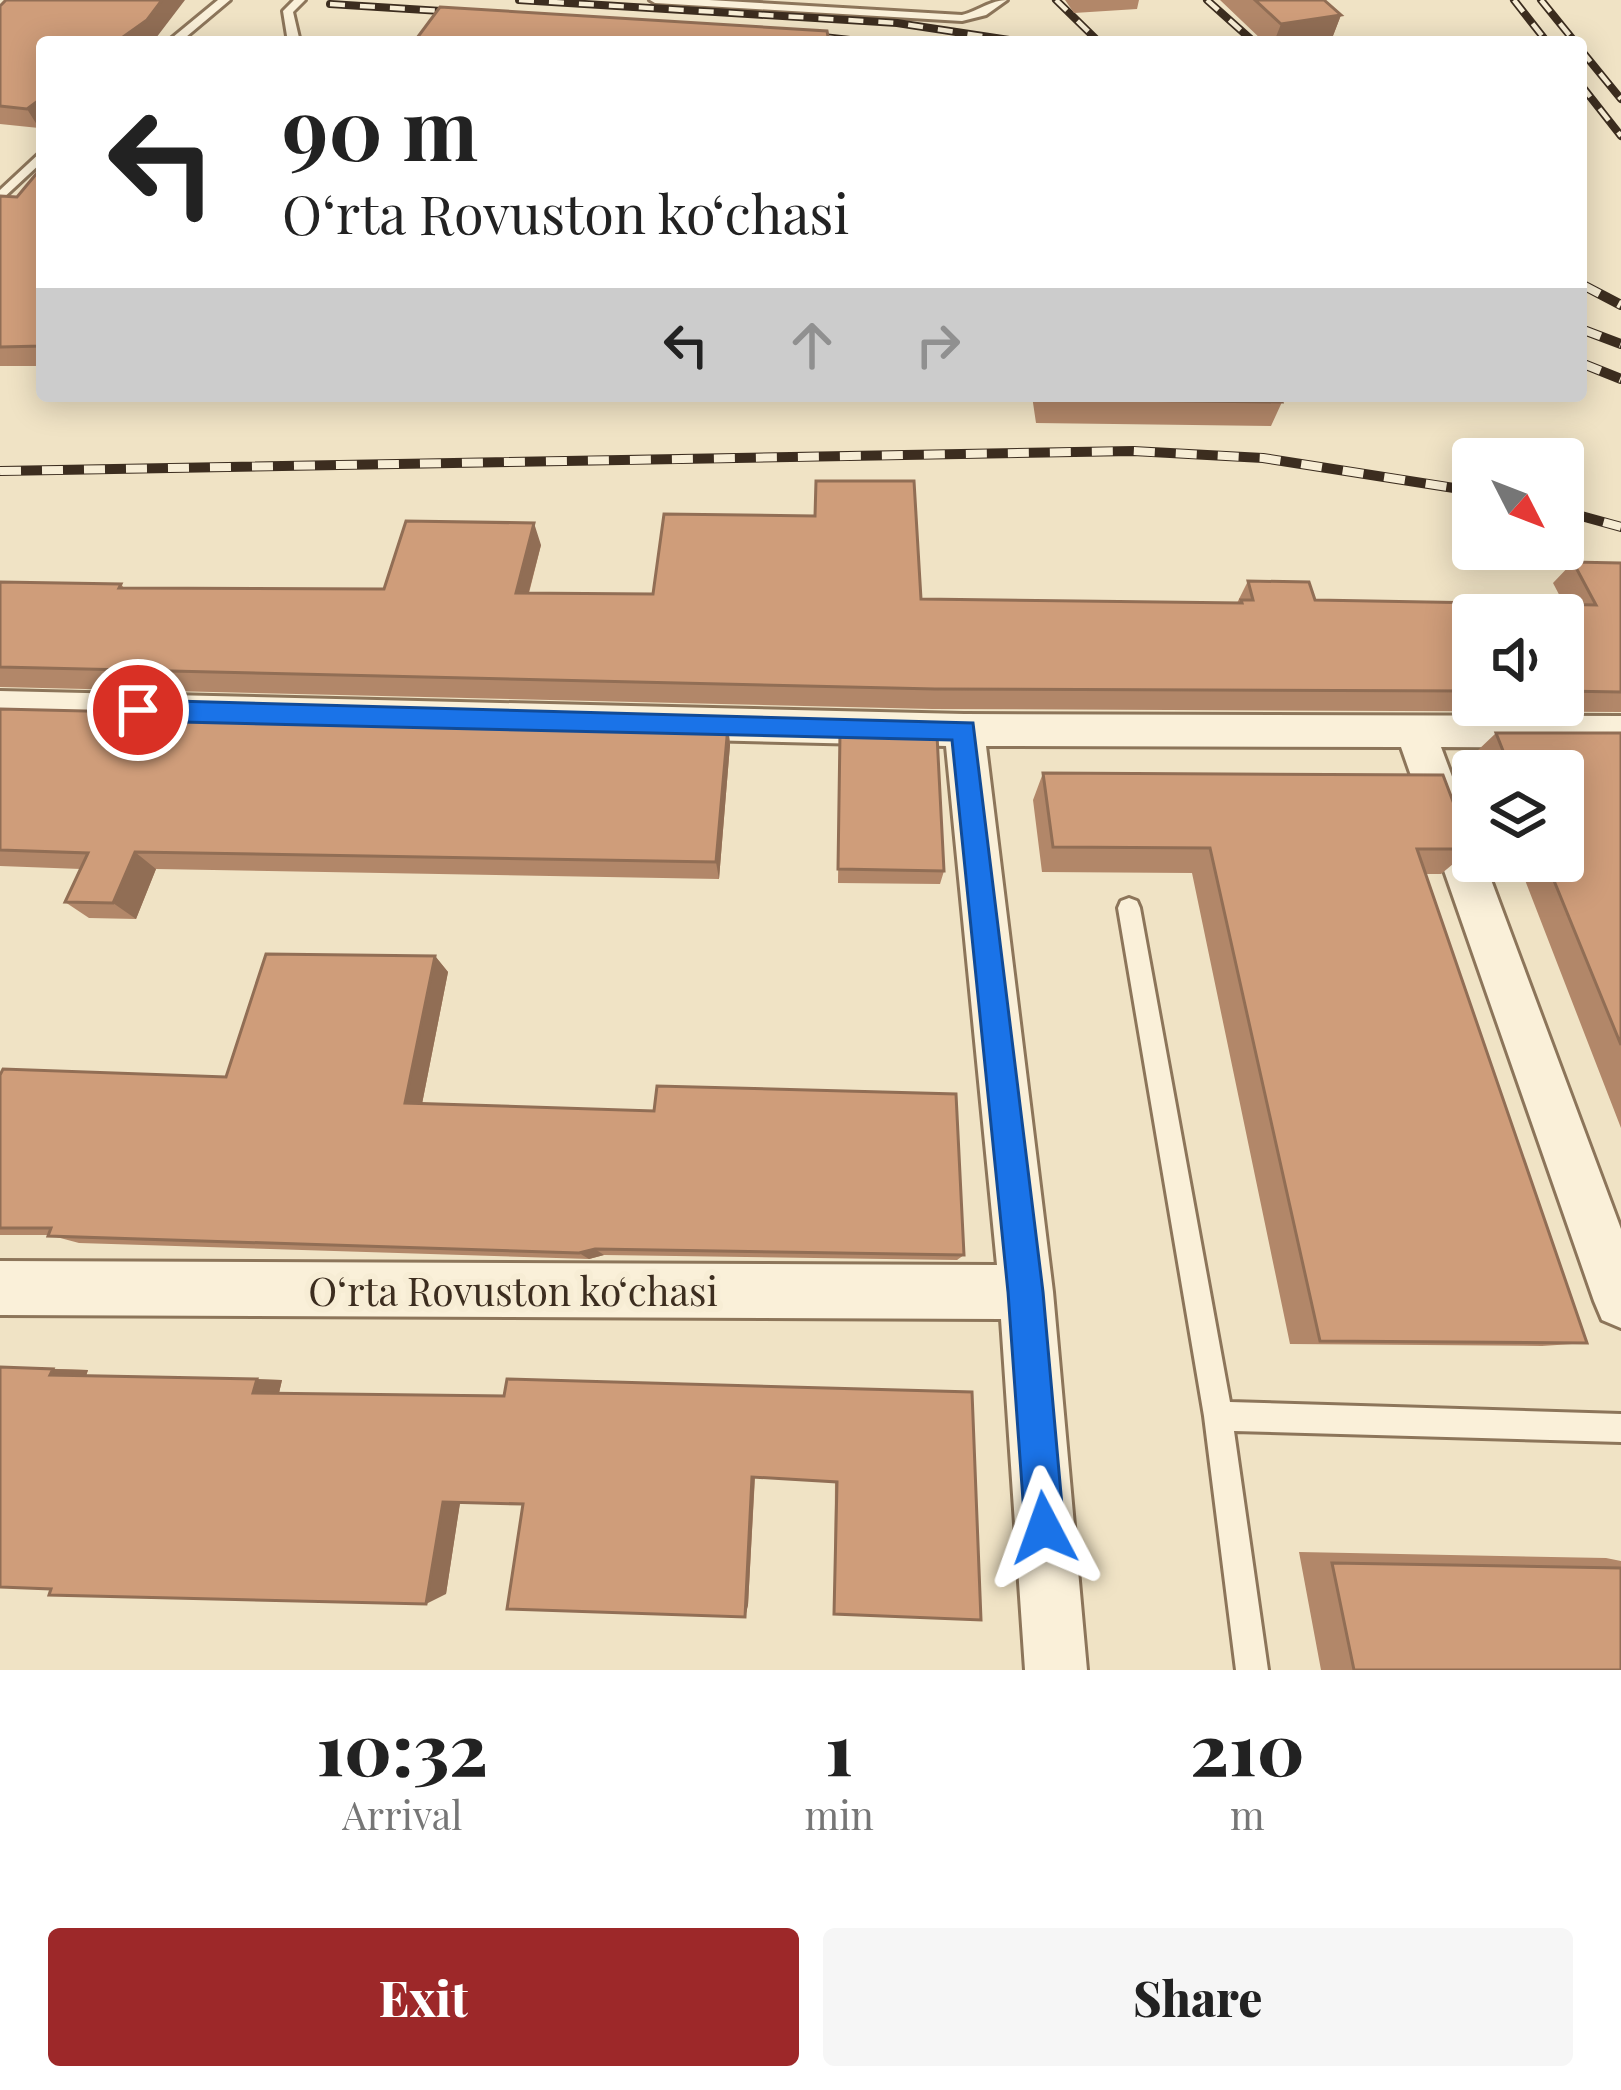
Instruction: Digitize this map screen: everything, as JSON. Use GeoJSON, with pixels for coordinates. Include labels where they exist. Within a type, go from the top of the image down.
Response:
{"type":"FeatureCollection","features":[{"type":"Feature","properties":{"kind":"street"},"geometry":{"type":"LineString","coordinates":[[0,707],[964,730],[1621,731]]}},
{"type":"Feature","properties":{"kind":"street"},"geometry":{"type":"LineString","coordinates":[[964,730],[1026,1292],[1056,1670]]}},
{"type":"Feature","properties":{"kind":"street"},"geometry":{"type":"LineString","coordinates":[[1416,733],[1621,1301]]}},
{"type":"Feature","properties":{"kind":"street","name":"Oʻrta Rovuston koʻchasi"},"geometry":{"type":"LineString","coordinates":[[0,1288],[1026,1292]]}},
{"type":"Feature","properties":{"kind":"lane"},"geometry":{"type":"LineString","coordinates":[[180,36],[225,0]]}},
{"type":"Feature","properties":{"kind":"lane"},"geometry":{"type":"LineString","coordinates":[[293,36],[288,11],[300,0]]}},
{"type":"Feature","properties":{"kind":"lane"},"geometry":{"type":"LineString","coordinates":[[655,0],[962,19],[982,14],[1002,0]]}},
{"type":"Feature","properties":{"kind":"lane"},"geometry":{"type":"LineString","coordinates":[[4,192],[36,160]]}},
{"type":"Feature","properties":{"kind":"lane"},"geometry":{"type":"LineString","coordinates":[[4,192],[25,189]]}},
{"type":"Feature","properties":{"kind":"lane"},"geometry":{"type":"LineString","coordinates":[[1129,908],[1218,1416],[1252,1670]]}},
{"type":"Feature","properties":{"kind":"lane"},"geometry":{"type":"LineString","coordinates":[[1218,1416],[1621,1428]]}},
{"type":"Feature","properties":{"kind":"building"},"geometry":{"type":"Polygon","coordinates":[[[6,0],[162,0],[147,20],[124,36],[36,36],[36,102],[27,109],[0,106],[0,6],[6,0]]]}},
{"type":"Feature","properties":{"kind":"building"},"geometry":{"type":"Polygon","coordinates":[[[1255,0],[1324,0],[1341,15],[1281,24],[1255,0]]]}},
{"type":"Feature","properties":{"kind":"building"},"geometry":{"type":"Polygon","coordinates":[[[440,7],[827,31],[828,36],[418,36],[440,7]]]}},
{"type":"Feature","properties":{"kind":"building"},"geometry":{"type":"Polygon","coordinates":[[[36,174],[36,346],[0,347],[0,196],[17,197],[36,174]]]}},
{"type":"Feature","properties":{"kind":"building"},"geometry":{"type":"Polygon","coordinates":[[[816,481],[914,481],[921,599],[1242,603],[1253,600],[1248,581],[1309,582],[1315,600],[1452,602],[1452,691],[935,689],[0,667],[0,582],[121,584],[119,588],[384,589],[406,521],[534,523],[516,593],[653,594],[664,514],[815,516],[816,481]]]}},
{"type":"Feature","properties":{"kind":"building"},"geometry":{"type":"Polygon","coordinates":[[[1584,562],[1621,563],[1621,692],[1584,691],[1584,605],[1596,605],[1577,570],[1584,570],[1584,562]]]}},
{"type":"Feature","properties":{"kind":"building"},"geometry":{"type":"Polygon","coordinates":[[[0,709],[728,726],[716,862],[135,852],[113,903],[65,902],[88,853],[0,850],[0,709]]]}},
{"type":"Feature","properties":{"kind":"building"},"geometry":{"type":"Polygon","coordinates":[[[840,733],[937,735],[944,871],[838,869],[840,733]]]}},
{"type":"Feature","properties":{"kind":"building"},"geometry":{"type":"Polygon","coordinates":[[[1496,733],[1621,733],[1621,1045],[1555,882],[1584,882],[1584,750],[1503,750],[1496,733]]]}},
{"type":"Feature","properties":{"kind":"building"},"geometry":{"type":"Polygon","coordinates":[[[1043,773],[1443,775],[1452,799],[1452,849],[1417,849],[1587,1343],[1320,1341],[1210,848],[1053,847],[1043,773]]]}},
{"type":"Feature","properties":{"kind":"building"},"geometry":{"type":"Polygon","coordinates":[[[266,954],[435,956],[405,1103],[654,1111],[657,1086],[956,1094],[964,1255],[595,1249],[579,1253],[48,1236],[51,1228],[0,1228],[3,1069],[226,1077],[266,954]]]}},
{"type":"Feature","properties":{"kind":"building"},"geometry":{"type":"Polygon","coordinates":[[[0,1367],[53,1369],[50,1375],[257,1379],[253,1393],[504,1396],[507,1379],[972,1392],[981,1620],[834,1614],[837,1482],[752,1477],[745,1617],[507,1609],[523,1504],[443,1502],[426,1604],[49,1595],[51,1589],[0,1587],[0,1367]]]}},
{"type":"Feature","properties":{"kind":"building"},"geometry":{"type":"Polygon","coordinates":[[[1332,1563],[1621,1568],[1621,1670],[1354,1670],[1332,1563]]]}},
{"type":"Feature","properties":{"kind":"railway"},"geometry":{"type":"LineString","coordinates":[[519,0],[897,23],[983,36]]}},
{"type":"Feature","properties":{"kind":"railway"},"geometry":{"type":"LineString","coordinates":[[1056,0],[1093,36]]}},
{"type":"Feature","properties":{"kind":"railway"},"geometry":{"type":"LineString","coordinates":[[1207,0],[1247,36]]}},
{"type":"Feature","properties":{"kind":"railway"},"geometry":{"type":"LineString","coordinates":[[1514,0],[1542,36]]}},
{"type":"Feature","properties":{"kind":"railway"},"geometry":{"type":"LineString","coordinates":[[1541,0],[1570,36]]}},
{"type":"Feature","properties":{"kind":"railway"},"geometry":{"type":"LineString","coordinates":[[330,4],[473,13]]}},
{"type":"Feature","properties":{"kind":"railway"},"geometry":{"type":"LineString","coordinates":[[796,34],[814,36]]}},
{"type":"Feature","properties":{"kind":"railway"},"geometry":{"type":"LineString","coordinates":[[1587,57],[1621,99]]}},
{"type":"Feature","properties":{"kind":"railway"},"geometry":{"type":"LineString","coordinates":[[1587,93],[1621,136]]}},
{"type":"Feature","properties":{"kind":"railway"},"geometry":{"type":"LineString","coordinates":[[1587,287],[1621,305]]}},
{"type":"Feature","properties":{"kind":"railway"},"geometry":{"type":"LineString","coordinates":[[1587,331],[1621,344]]}},
{"type":"Feature","properties":{"kind":"railway"},"geometry":{"type":"LineString","coordinates":[[1587,365],[1621,379]]}},
{"type":"Feature","properties":{"kind":"railway"},"geometry":{"type":"LineString","coordinates":[[0,471],[1133,451],[1263,458],[1452,488]]}},
{"type":"Feature","properties":{"kind":"railway"},"geometry":{"type":"LineString","coordinates":[[1584,517],[1621,527]]}},
{"type":"Feature","properties":{"kind":"route"},"geometry":{"type":"LineString","coordinates":[[138,710],[964,730],[1026,1292],[1044,1528]]}}]}
